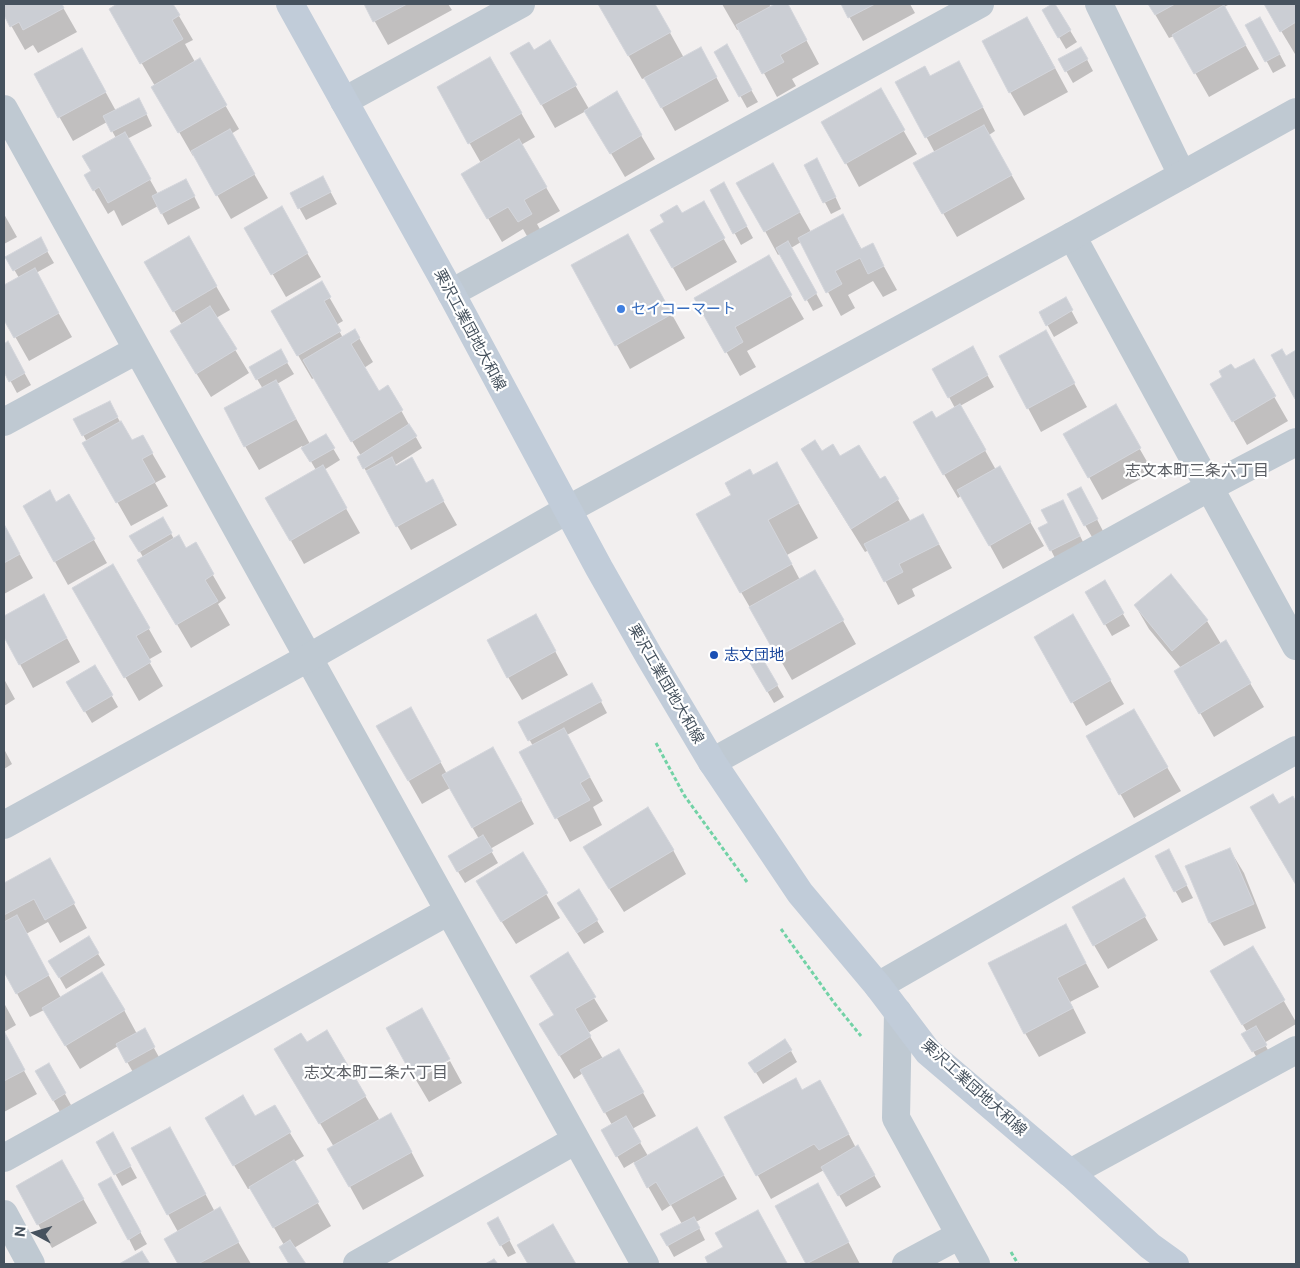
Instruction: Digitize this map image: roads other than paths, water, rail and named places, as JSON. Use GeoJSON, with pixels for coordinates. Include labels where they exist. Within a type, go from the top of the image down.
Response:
{"type":"FeatureCollection","features":[{"type":"Feature","properties":{"kind":"main road","name":"栗沢工業団地大和線"},"geometry":{"type":"LineString","coordinates":[[290,4],[451,293],[567,510],[644,648],[712,762],[800,893],[878,986],[928,1052],[1070,1173],[1150,1246],[1175,1264]]}},
{"type":"Feature","properties":{"kind":"street"},"geometry":{"type":"LineString","coordinates":[[344,101],[521,4]]}},
{"type":"Feature","properties":{"kind":"street"},"geometry":{"type":"LineString","coordinates":[[451,293],[980,4]]}},
{"type":"Feature","properties":{"kind":"street"},"geometry":{"type":"LineString","coordinates":[[1100,4],[1182,176]]}},
{"type":"Feature","properties":{"kind":"street"},"geometry":{"type":"LineString","coordinates":[[4,109],[645,1264]]}},
{"type":"Feature","properties":{"kind":"street"},"geometry":{"type":"LineString","coordinates":[[4,825],[308,658],[567,510],[1182,176],[1296,112]]}},
{"type":"Feature","properties":{"kind":"street"},"geometry":{"type":"LineString","coordinates":[[1072,236],[1296,646]]}},
{"type":"Feature","properties":{"kind":"street"},"geometry":{"type":"LineString","coordinates":[[4,422],[138,350]]}},
{"type":"Feature","properties":{"kind":"street"},"geometry":{"type":"LineString","coordinates":[[712,762],[1210,487],[1296,442]]}},
{"type":"Feature","properties":{"kind":"street"},"geometry":{"type":"LineString","coordinates":[[878,986],[1082,869],[1296,750]]}},
{"type":"Feature","properties":{"kind":"street"},"geometry":{"type":"LineString","coordinates":[[4,1158],[449,911]]}},
{"type":"Feature","properties":{"kind":"street"},"geometry":{"type":"LineString","coordinates":[[898,1012],[896,1118],[976,1264]]}},
{"type":"Feature","properties":{"kind":"street"},"geometry":{"type":"LineString","coordinates":[[1070,1173],[1296,1050]]}},
{"type":"Feature","properties":{"kind":"street"},"geometry":{"type":"LineString","coordinates":[[357,1264],[576,1140]]}},
{"type":"Feature","properties":{"kind":"street"},"geometry":{"type":"LineString","coordinates":[[4,1214],[31,1264]]}},
{"type":"Feature","properties":{"kind":"street"},"geometry":{"type":"LineString","coordinates":[[906,1264],[960,1235]]}},
{"type":"Feature","properties":{"kind":"place","name":"セイコーマート"},"geometry":{"type":"Point","coordinates":[621,309]}},
{"type":"Feature","properties":{"kind":"place","name":"志文団地"},"geometry":{"type":"Point","coordinates":[714,655]}},
{"type":"Feature","properties":{"kind":"district","name":"志文本町三条六丁目"},"geometry":{"type":"Point","coordinates":[1197,471]}},
{"type":"Feature","properties":{"kind":"district","name":"志文本町二条六丁目"},"geometry":{"type":"Point","coordinates":[376,1073]}}]}
